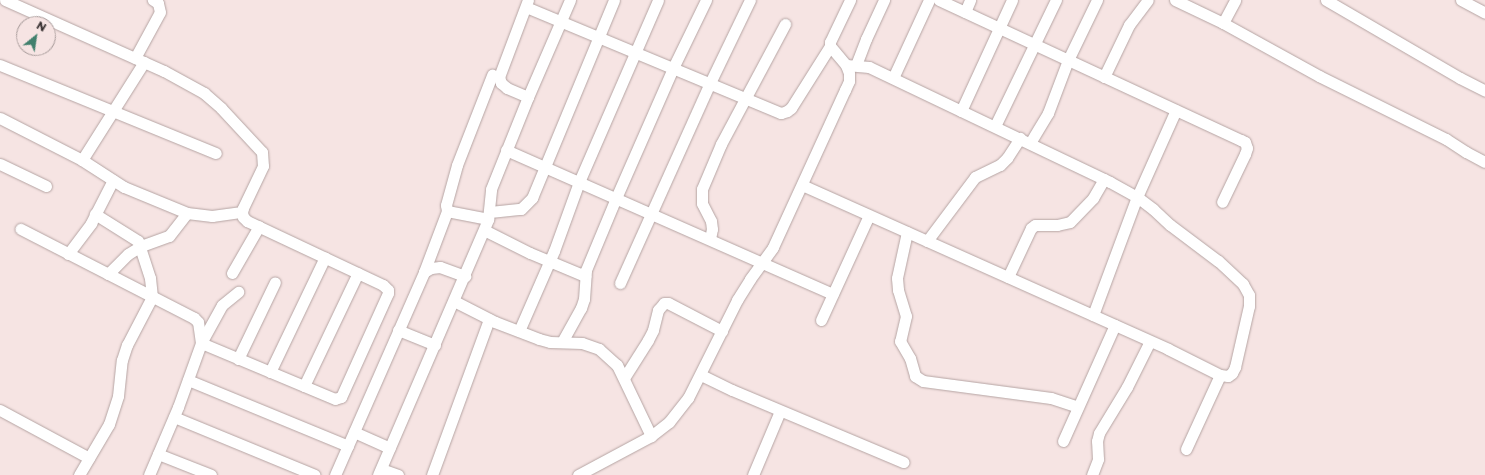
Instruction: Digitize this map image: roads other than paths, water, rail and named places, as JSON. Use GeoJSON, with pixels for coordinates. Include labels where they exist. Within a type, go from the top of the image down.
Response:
{"type":"FeatureCollection","features":[{"type":"Feature","properties":{"kind":"street"},"geometry":{"type":"LineString","coordinates":[[5,0],[140,60],[204,93],[221,108],[262,152],[263,166],[242,212]]}},
{"type":"Feature","properties":{"kind":"street"},"geometry":{"type":"LineString","coordinates":[[82,160],[113,111],[140,60],[160,12],[158,3],[153,0]]}},
{"type":"Feature","properties":{"kind":"street"},"geometry":{"type":"LineString","coordinates":[[398,475],[380,472],[484,230],[489,216],[491,190],[528,97],[570,0]]}},
{"type":"Feature","properties":{"kind":"street"},"geometry":{"type":"LineString","coordinates":[[447,211],[489,216],[521,209],[527,204],[536,189],[614,0]]}},
{"type":"Feature","properties":{"kind":"street"},"geometry":{"type":"LineString","coordinates":[[519,331],[550,261],[579,182],[658,0]]}},
{"type":"Feature","properties":{"kind":"street"},"geometry":{"type":"LineString","coordinates":[[562,342],[583,303],[585,276],[616,198],[706,0]]}},
{"type":"Feature","properties":{"kind":"street"},"geometry":{"type":"LineString","coordinates":[[620,283],[710,83],[750,0]]}},
{"type":"Feature","properties":{"kind":"street"},"geometry":{"type":"LineString","coordinates":[[528,97],[507,88],[501,83],[499,77],[527,3],[561,22],[781,113],[787,112],[791,108],[830,46],[832,37],[850,0]]}},
{"type":"Feature","properties":{"kind":"street"},"geometry":{"type":"LineString","coordinates":[[578,475],[651,436],[679,412],[701,375],[737,300],[773,247],[849,81],[851,65],[866,39],[884,0]]}},
{"type":"Feature","properties":{"kind":"street"},"geometry":{"type":"LineString","coordinates":[[893,78],[929,0]]}},
{"type":"Feature","properties":{"kind":"street"},"geometry":{"type":"LineString","coordinates":[[939,0],[1245,142],[1247,148],[1245,154],[1222,202]]}},
{"type":"Feature","properties":{"kind":"street"},"geometry":{"type":"LineString","coordinates":[[965,12],[970,0]]}},
{"type":"Feature","properties":{"kind":"street"},"geometry":{"type":"LineString","coordinates":[[961,110],[1012,0]]}},
{"type":"Feature","properties":{"kind":"street"},"geometry":{"type":"LineString","coordinates":[[995,126],[1056,0]]}},
{"type":"Feature","properties":{"kind":"street"},"geometry":{"type":"LineString","coordinates":[[927,241],[975,177],[1000,165],[1024,141],[1052,102],[1068,60],[1097,0]]}},
{"type":"Feature","properties":{"kind":"street"},"geometry":{"type":"LineString","coordinates":[[1104,77],[1129,25],[1148,0]]}},
{"type":"Feature","properties":{"kind":"street"},"geometry":{"type":"LineString","coordinates":[[1175,0],[1223,23],[1319,76],[1446,139],[1485,162]]}},
{"type":"Feature","properties":{"kind":"street"},"geometry":{"type":"LineString","coordinates":[[1223,23],[1235,0]]}},
{"type":"Feature","properties":{"kind":"street"},"geometry":{"type":"LineString","coordinates":[[1326,0],[1460,78],[1485,90]]}},
{"type":"Feature","properties":{"kind":"street"},"geometry":{"type":"LineString","coordinates":[[1461,0],[1485,13]]}},
{"type":"Feature","properties":{"kind":"street"},"geometry":{"type":"LineString","coordinates":[[710,239],[712,229],[711,221],[702,203],[702,189],[721,144],[785,24]]}},
{"type":"Feature","properties":{"kind":"street"},"geometry":{"type":"LineString","coordinates":[[802,185],[1115,325],[1220,375],[1228,376],[1232,373],[1235,367],[1249,306],[1249,295],[1244,284],[1137,197],[1104,178],[893,78],[869,67],[851,65],[830,46]]}},
{"type":"Feature","properties":{"kind":"street"},"geometry":{"type":"LineString","coordinates":[[0,65],[216,152]]}},
{"type":"Feature","properties":{"kind":"street"},"geometry":{"type":"LineString","coordinates":[[335,475],[424,272],[447,211],[446,205],[457,165],[492,75]]}},
{"type":"Feature","properties":{"kind":"street"},"geometry":{"type":"LineString","coordinates":[[1093,315],[1137,197],[1176,110]]}},
{"type":"Feature","properties":{"kind":"street"},"geometry":{"type":"LineString","coordinates":[[0,118],[82,160],[113,180],[187,214],[212,216],[242,212]]}},
{"type":"Feature","properties":{"kind":"street"},"geometry":{"type":"LineString","coordinates":[[506,150],[833,294]]}},
{"type":"Feature","properties":{"kind":"street"},"geometry":{"type":"LineString","coordinates":[[0,164],[46,186]]}},
{"type":"Feature","properties":{"kind":"street"},"geometry":{"type":"LineString","coordinates":[[1008,277],[1031,228],[1035,225],[1057,225],[1070,222],[1093,198],[1104,178]]}},
{"type":"Feature","properties":{"kind":"street"},"geometry":{"type":"LineString","coordinates":[[68,254],[84,233],[113,180]]}},
{"type":"Feature","properties":{"kind":"street"},"geometry":{"type":"LineString","coordinates":[[200,340],[238,359],[304,386],[335,398],[341,397],[388,290],[384,285],[247,221],[242,212]]}},
{"type":"Feature","properties":{"kind":"street"},"geometry":{"type":"LineString","coordinates":[[79,475],[109,424],[118,396],[122,360],[127,345],[152,297],[150,278],[141,246],[131,236],[95,214]]}},
{"type":"Feature","properties":{"kind":"street"},"geometry":{"type":"LineString","coordinates":[[108,274],[128,254],[141,246],[169,236],[187,214]]}},
{"type":"Feature","properties":{"kind":"street"},"geometry":{"type":"LineString","coordinates":[[822,320],[869,215]]}},
{"type":"Feature","properties":{"kind":"street"},"geometry":{"type":"LineString","coordinates":[[232,273],[259,226]]}},
{"type":"Feature","properties":{"kind":"street"},"geometry":{"type":"LineString","coordinates":[[21,229],[194,318],[198,322],[200,340]]}},
{"type":"Feature","properties":{"kind":"street"},"geometry":{"type":"LineString","coordinates":[[484,230],[585,276]]}},
{"type":"Feature","properties":{"kind":"street"},"geometry":{"type":"LineString","coordinates":[[907,232],[897,278],[898,290],[906,316],[900,341],[910,358],[915,376],[924,381],[1050,398],[1078,408]]}},
{"type":"Feature","properties":{"kind":"street"},"geometry":{"type":"LineString","coordinates":[[270,372],[322,256]]}},
{"type":"Feature","properties":{"kind":"street"},"geometry":{"type":"LineString","coordinates":[[424,272],[431,268],[440,267],[465,276]]}},
{"type":"Feature","properties":{"kind":"street"},"geometry":{"type":"LineString","coordinates":[[304,386],[358,273]]}},
{"type":"Feature","properties":{"kind":"street"},"geometry":{"type":"LineString","coordinates":[[238,359],[275,282]]}},
{"type":"Feature","properties":{"kind":"street"},"geometry":{"type":"LineString","coordinates":[[150,475],[188,380],[200,340],[222,305],[238,292]]}},
{"type":"Feature","properties":{"kind":"street"},"geometry":{"type":"LineString","coordinates":[[454,301],[489,319],[539,339],[582,343],[599,349],[617,365],[651,436]]}},
{"type":"Feature","properties":{"kind":"street"},"geometry":{"type":"LineString","coordinates":[[624,378],[648,340],[653,330],[658,310],[664,303],[668,303],[722,331]]}},
{"type":"Feature","properties":{"kind":"street"},"geometry":{"type":"LineString","coordinates":[[432,475],[489,319]]}},
{"type":"Feature","properties":{"kind":"street"},"geometry":{"type":"LineString","coordinates":[[1063,441],[1115,325]]}},
{"type":"Feature","properties":{"kind":"street"},"geometry":{"type":"LineString","coordinates":[[398,330],[435,345]]}},
{"type":"Feature","properties":{"kind":"street"},"geometry":{"type":"LineString","coordinates":[[1092,475],[1098,459],[1097,441],[1099,433],[1124,392],[1150,341]]}},
{"type":"Feature","properties":{"kind":"street"},"geometry":{"type":"LineString","coordinates":[[701,375],[780,411],[902,462]]}},
{"type":"Feature","properties":{"kind":"street"},"geometry":{"type":"LineString","coordinates":[[1186,449],[1220,375]]}},
{"type":"Feature","properties":{"kind":"street"},"geometry":{"type":"LineString","coordinates":[[188,380],[348,446]]}},
{"type":"Feature","properties":{"kind":"street"},"geometry":{"type":"LineString","coordinates":[[0,410],[89,458]]}},
{"type":"Feature","properties":{"kind":"street"},"geometry":{"type":"LineString","coordinates":[[753,475],[780,411]]}},
{"type":"Feature","properties":{"kind":"street"},"geometry":{"type":"LineString","coordinates":[[174,417],[315,475]]}},
{"type":"Feature","properties":{"kind":"street"},"geometry":{"type":"LineString","coordinates":[[354,432],[390,448]]}},
{"type":"Feature","properties":{"kind":"street"},"geometry":{"type":"LineString","coordinates":[[158,454],[211,475]]}}]}
